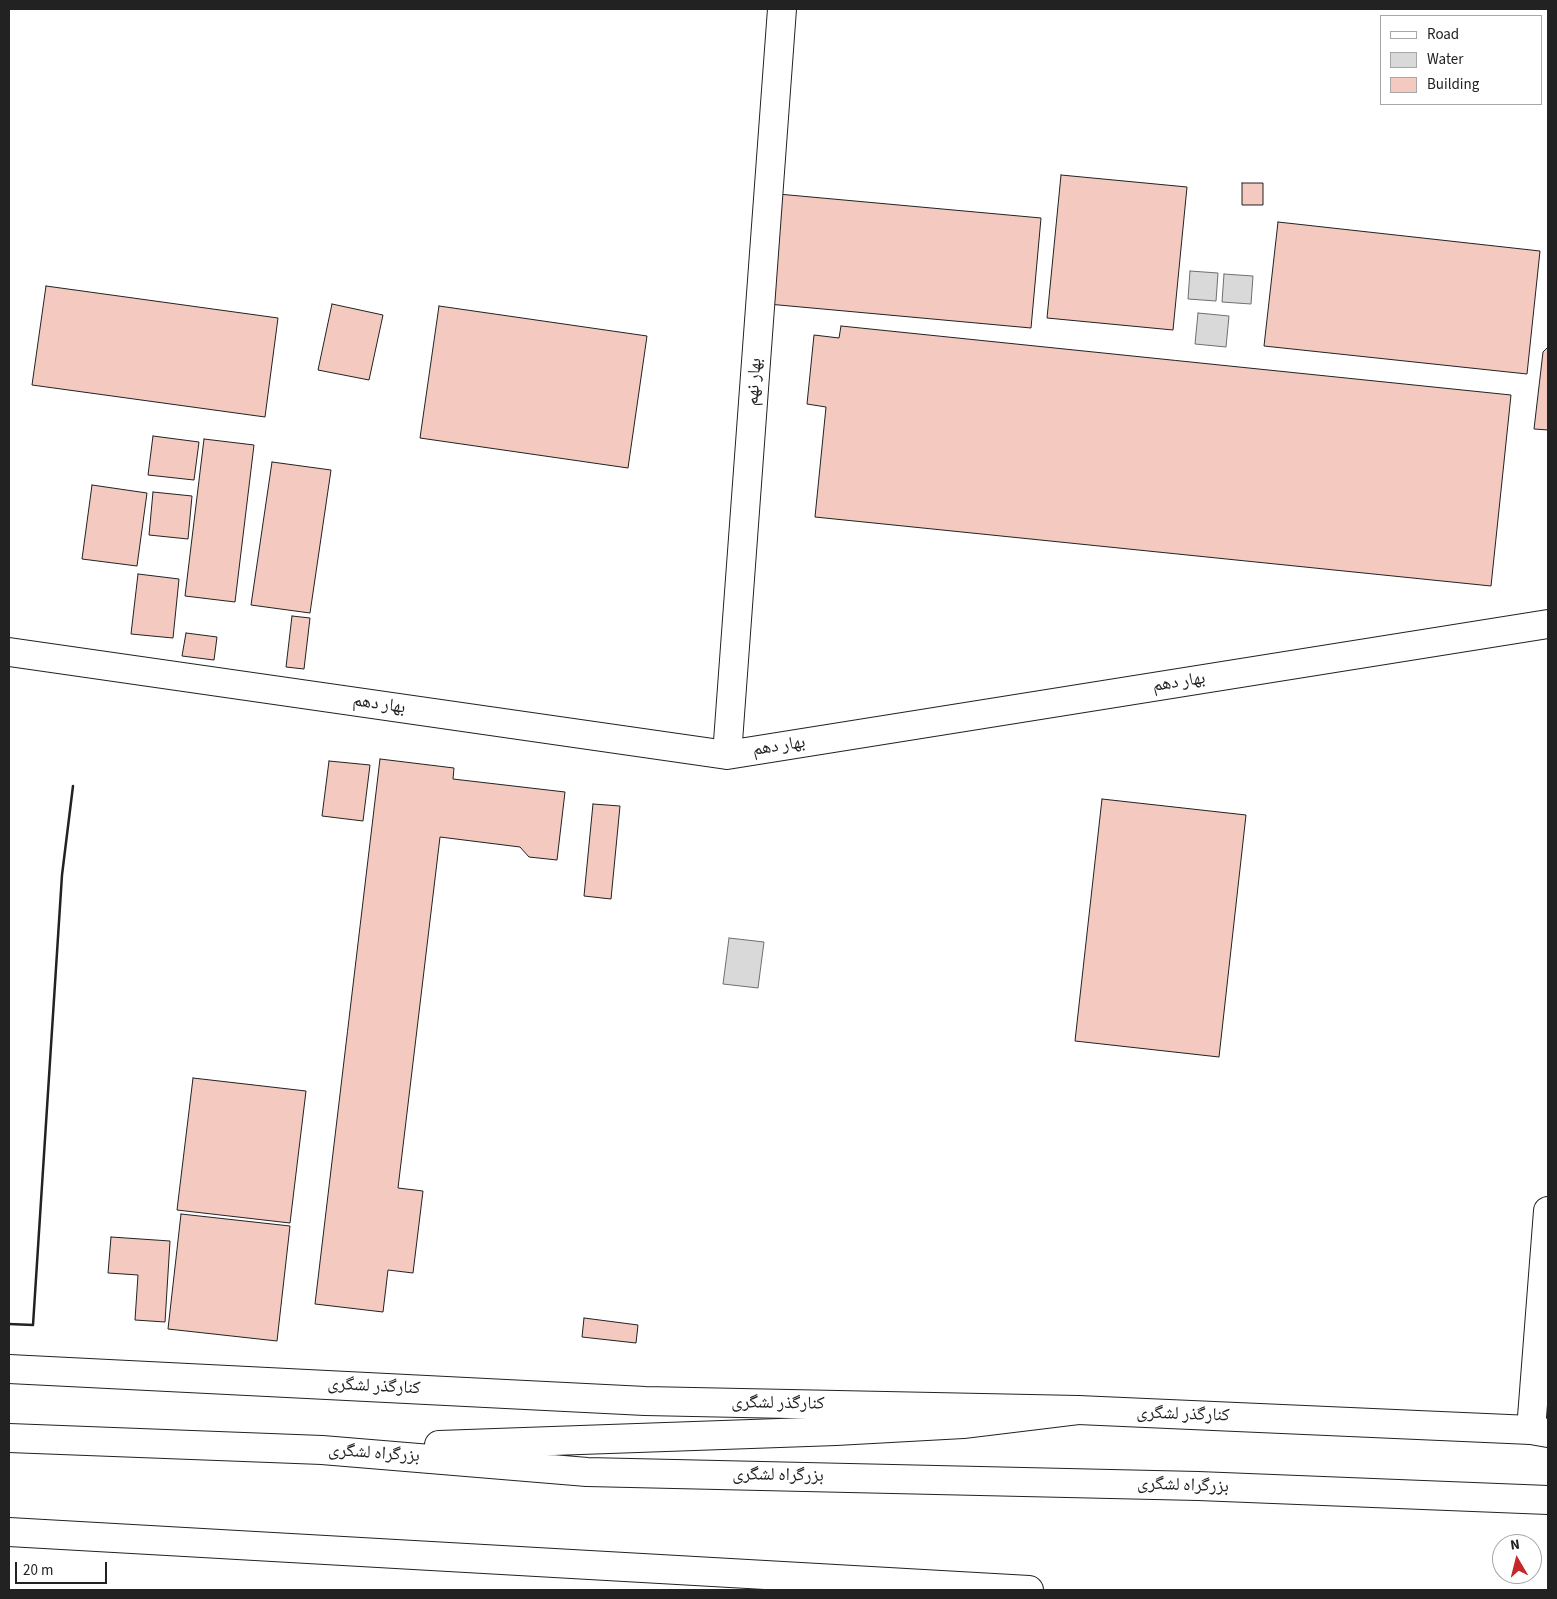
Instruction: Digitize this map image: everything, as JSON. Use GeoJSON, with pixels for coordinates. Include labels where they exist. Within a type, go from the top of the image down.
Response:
{"type":"FeatureCollection","features":[{"type":"Feature","properties":{"kind":"main road","name":"بهار نهم"},"geometry":{"type":"LineString","coordinates":[[727,755],[782,9]]}},
{"type":"Feature","properties":{"kind":"main road","name":"بهار دهم"},"geometry":{"type":"LineString","coordinates":[[9,652],[727,755],[1548,624]]}},
{"type":"Feature","properties":{"kind":"main road"},"geometry":{"type":"LineString","coordinates":[[1540,1431],[1548,1211]]}},
{"type":"Feature","properties":{"kind":"main road","name":"کنارگذر لشگری"},"geometry":{"type":"LineString","coordinates":[[9,1369],[645,1401],[1078,1410],[1540,1431]]}},
{"type":"Feature","properties":{"kind":"main road"},"geometry":{"type":"LineString","coordinates":[[322,1450],[544,1440],[856,1430],[963,1424],[1078,1410]]}},
{"type":"Feature","properties":{"kind":"main road","name":"بزرگراه لشگری"},"geometry":{"type":"LineString","coordinates":[[9,1438],[322,1450],[587,1472],[1198,1486],[1548,1500]]}},
{"type":"Feature","properties":{"kind":"main road"},"geometry":{"type":"LineString","coordinates":[[9,1532],[1029,1590]]}},
{"type":"Feature","properties":{"kind":"water"},"geometry":{"type":"Polygon","coordinates":[[[1190,271],[1218,273],[1216,301],[1188,299],[1190,271]]]}},
{"type":"Feature","properties":{"kind":"water"},"geometry":{"type":"Polygon","coordinates":[[[1224,274],[1253,276],[1251,304],[1222,302],[1224,274]]]}},
{"type":"Feature","properties":{"kind":"water"},"geometry":{"type":"Polygon","coordinates":[[[1198,313],[1229,316],[1226,347],[1195,344],[1198,313]]]}},
{"type":"Feature","properties":{"kind":"water"},"geometry":{"type":"Polygon","coordinates":[[[729,938],[764,942],[758,988],[723,984],[729,938]]]}},
{"type":"Feature","properties":{"kind":"building"},"geometry":{"type":"Polygon","coordinates":[[[1061,175],[1187,187],[1173,330],[1047,318],[1061,175]]]}},
{"type":"Feature","properties":{"kind":"building"},"geometry":{"type":"Polygon","coordinates":[[[1242,183],[1263,183],[1263,205],[1242,205],[1242,183]]]}},
{"type":"Feature","properties":{"kind":"building"},"geometry":{"type":"Polygon","coordinates":[[[778,194],[1041,218],[1031,328],[768,304],[778,194]]]}},
{"type":"Feature","properties":{"kind":"building"},"geometry":{"type":"Polygon","coordinates":[[[1278,222],[1540,251],[1527,374],[1264,346],[1278,222]]]}},
{"type":"Feature","properties":{"kind":"building"},"geometry":{"type":"Polygon","coordinates":[[[46,286],[278,318],[265,417],[32,385],[46,286]]]}},
{"type":"Feature","properties":{"kind":"building"},"geometry":{"type":"Polygon","coordinates":[[[332,304],[383,315],[369,380],[318,370],[332,304]]]}},
{"type":"Feature","properties":{"kind":"building"},"geometry":{"type":"Polygon","coordinates":[[[439,306],[647,336],[628,468],[420,438],[439,306]]]}},
{"type":"Feature","properties":{"kind":"building"},"geometry":{"type":"Polygon","coordinates":[[[841,326],[1511,395],[1491,586],[815,517],[826,407],[807,404],[814,335],[839,338],[841,326]]]}},
{"type":"Feature","properties":{"kind":"building"},"geometry":{"type":"Polygon","coordinates":[[[1548,347],[1548,430],[1534,429],[1543,352],[1548,347]]]}},
{"type":"Feature","properties":{"kind":"building"},"geometry":{"type":"Polygon","coordinates":[[[153,436],[199,442],[194,480],[148,475],[153,436]]]}},
{"type":"Feature","properties":{"kind":"building"},"geometry":{"type":"Polygon","coordinates":[[[204,439],[254,445],[235,602],[185,596],[204,439]]]}},
{"type":"Feature","properties":{"kind":"building"},"geometry":{"type":"Polygon","coordinates":[[[272,462],[331,470],[310,613],[251,605],[272,462]]]}},
{"type":"Feature","properties":{"kind":"building"},"geometry":{"type":"Polygon","coordinates":[[[92,485],[147,493],[137,566],[82,559],[92,485]]]}},
{"type":"Feature","properties":{"kind":"building"},"geometry":{"type":"Polygon","coordinates":[[[153,492],[192,496],[188,539],[149,535],[153,492]]]}},
{"type":"Feature","properties":{"kind":"building"},"geometry":{"type":"Polygon","coordinates":[[[138,574],[179,579],[173,638],[131,634],[138,574]]]}},
{"type":"Feature","properties":{"kind":"building"},"geometry":{"type":"Polygon","coordinates":[[[292,616],[310,618],[304,669],[286,667],[292,616]]]}},
{"type":"Feature","properties":{"kind":"building"},"geometry":{"type":"Polygon","coordinates":[[[186,633],[217,637],[214,660],[182,656],[186,633]]]}},
{"type":"Feature","properties":{"kind":"building"},"geometry":{"type":"Polygon","coordinates":[[[380,759],[454,768],[453,779],[565,792],[557,860],[529,857],[520,847],[440,837],[398,1188],[423,1191],[413,1273],[388,1270],[383,1312],[315,1304],[380,759]]]}},
{"type":"Feature","properties":{"kind":"building"},"geometry":{"type":"Polygon","coordinates":[[[329,761],[370,765],[363,821],[322,816],[329,761]]]}},
{"type":"Feature","properties":{"kind":"building"},"geometry":{"type":"Polygon","coordinates":[[[1102,799],[1246,815],[1219,1057],[1075,1041],[1102,799]]]}},
{"type":"Feature","properties":{"kind":"building"},"geometry":{"type":"Polygon","coordinates":[[[593,804],[620,806],[611,899],[584,896],[593,804]]]}},
{"type":"Feature","properties":{"kind":"building"},"geometry":{"type":"Polygon","coordinates":[[[193,1078],[306,1091],[290,1223],[177,1210],[193,1078]]]}},
{"type":"Feature","properties":{"kind":"building"},"geometry":{"type":"Polygon","coordinates":[[[181,1214],[290,1226],[277,1341],[168,1329],[181,1214]]]}},
{"type":"Feature","properties":{"kind":"building"},"geometry":{"type":"Polygon","coordinates":[[[111,1237],[170,1241],[165,1322],[135,1320],[138,1275],[108,1273],[111,1237]]]}},
{"type":"Feature","properties":{"kind":"building"},"geometry":{"type":"Polygon","coordinates":[[[584,1318],[638,1325],[636,1343],[582,1337],[584,1318]]]}},
{"type":"Feature","properties":{"kind":"wall"},"geometry":{"type":"LineString","coordinates":[[9,1324],[33,1325],[62,875],[73,786]]}}]}
